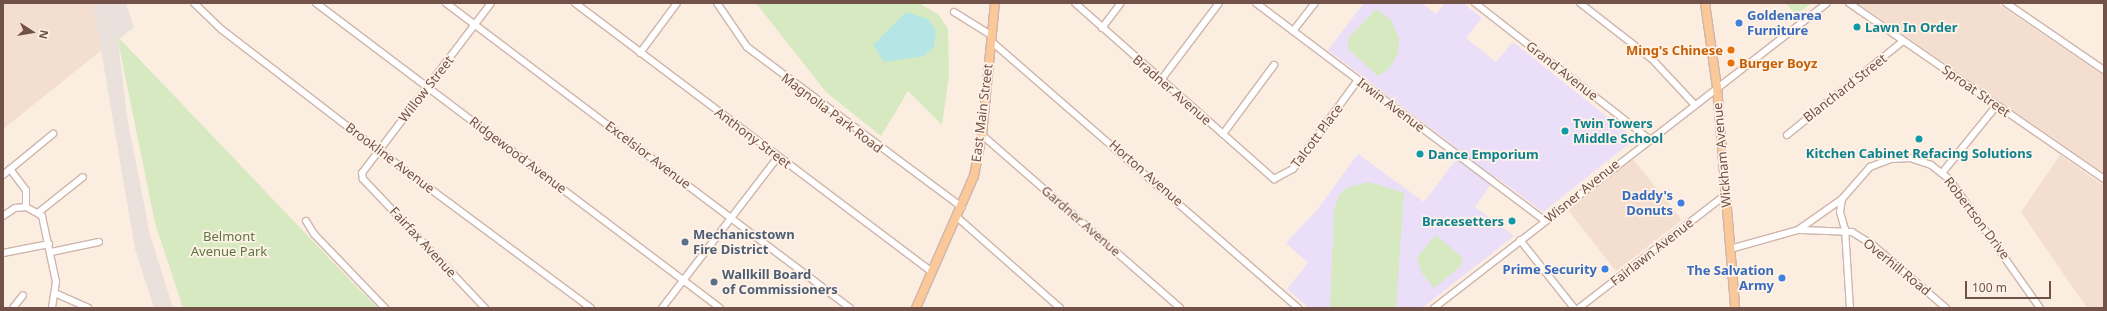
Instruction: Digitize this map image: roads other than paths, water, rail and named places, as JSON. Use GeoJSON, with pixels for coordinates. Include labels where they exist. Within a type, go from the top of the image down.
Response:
{"type":"FeatureCollection","features":[{"type":"Feature","properties":{"kind":"main road","name":"East Main Street"},"geometry":{"type":"LineString","coordinates":[[916,308],[958,218],[982,134],[995,3]]}},
{"type":"Feature","properties":{"kind":"main road","name":"Wickham Avenue"},"geometry":{"type":"LineString","coordinates":[[1705,3],[1717,87],[1733,306]]}},
{"type":"Feature","properties":{"kind":"street","name":"Brookline Avenue"},"geometry":{"type":"LineString","coordinates":[[194,3],[221,29],[378,150],[590,308]]}},
{"type":"Feature","properties":{"kind":"street","name":"Ridgewood Avenue"},"geometry":{"type":"LineString","coordinates":[[316,3],[720,308]]}},
{"type":"Feature","properties":{"kind":"street","name":"Excelsior Avenue"},"geometry":{"type":"LineString","coordinates":[[446,3],[850,308]]}},
{"type":"Feature","properties":{"kind":"street","name":"Willow Street"},"geometry":{"type":"LineString","coordinates":[[362,175],[378,150],[475,26],[491,3]]}},
{"type":"Feature","properties":{"kind":"street","name":"Anthony Street"},"geometry":{"type":"LineString","coordinates":[[575,3],[932,272]]}},
{"type":"Feature","properties":{"kind":"street"},"geometry":{"type":"LineString","coordinates":[[640,53],[677,3]]}},
{"type":"Feature","properties":{"kind":"street","name":"Magnolia Park Road"},"geometry":{"type":"LineString","coordinates":[[717,3],[747,47],[962,207]]}},
{"type":"Feature","properties":{"kind":"street","name":"Bradner Avenue"},"geometry":{"type":"LineString","coordinates":[[1075,3],[1223,134],[1268,177]]}},
{"type":"Feature","properties":{"kind":"street"},"geometry":{"type":"LineString","coordinates":[[1102,28],[1121,3]]}},
{"type":"Feature","properties":{"kind":"street"},"geometry":{"type":"LineString","coordinates":[[1161,80],[1219,3]]}},
{"type":"Feature","properties":{"kind":"street","name":"Irwin Avenue"},"geometry":{"type":"LineString","coordinates":[[1256,3],[1545,221]]}},
{"type":"Feature","properties":{"kind":"street"},"geometry":{"type":"LineString","coordinates":[[1293,31],[1315,3]]}},
{"type":"Feature","properties":{"kind":"street","name":"Grand Avenue"},"geometry":{"type":"LineString","coordinates":[[1475,3],[1648,138]]}},
{"type":"Feature","properties":{"kind":"street"},"geometry":{"type":"LineString","coordinates":[[1580,3],[1652,59],[1694,104]]}},
{"type":"Feature","properties":{"kind":"street","name":"Wisner Avenue"},"geometry":{"type":"LineString","coordinates":[[1434,308],[1648,138],[1827,3]]}},
{"type":"Feature","properties":{"kind":"street","name":"Sproat Street"},"geometry":{"type":"LineString","coordinates":[[1849,3],[2104,179]]}},
{"type":"Feature","properties":{"kind":"street"},"geometry":{"type":"LineString","coordinates":[[2006,3],[2104,70]]}},
{"type":"Feature","properties":{"kind":"street","name":"Horton Avenue"},"geometry":{"type":"LineString","coordinates":[[954,12],[991,38],[1298,308]]}},
{"type":"Feature","properties":{"kind":"street","name":"Blanchard Street"},"geometry":{"type":"LineString","coordinates":[[1787,135],[1903,41]]}},
{"type":"Feature","properties":{"kind":"street"},"geometry":{"type":"LineString","coordinates":[[1223,134],[1274,65]]}},
{"type":"Feature","properties":{"kind":"street","name":"Talcott Place"},"geometry":{"type":"LineString","coordinates":[[1268,177],[1278,179],[1293,169],[1358,80]]}},
{"type":"Feature","properties":{"kind":"street"},"geometry":{"type":"LineString","coordinates":[[1942,172],[1997,105]]}},
{"type":"Feature","properties":{"kind":"street"},"geometry":{"type":"LineString","coordinates":[[3,175],[53,134]]}},
{"type":"Feature","properties":{"kind":"street","name":"Gardner Avenue"},"geometry":{"type":"LineString","coordinates":[[982,134],[1180,308]]}},
{"type":"Feature","properties":{"kind":"street"},"geometry":{"type":"LineString","coordinates":[[662,308],[778,157]]}},
{"type":"Feature","properties":{"kind":"street","name":"Robertson Drive"},"geometry":{"type":"LineString","coordinates":[[1730,249],[1798,230],[1842,199],[1864,171],[1886,160],[1916,159],[1942,172],[2040,308]]}},
{"type":"Feature","properties":{"kind":"street"},"geometry":{"type":"LineString","coordinates":[[10,170],[26,190],[26,207]]}},
{"type":"Feature","properties":{"kind":"street","name":"Fairfax Avenue"},"geometry":{"type":"LineString","coordinates":[[362,175],[485,308]]}},
{"type":"Feature","properties":{"kind":"street"},"geometry":{"type":"LineString","coordinates":[[39,212],[83,177]]}},
{"type":"Feature","properties":{"kind":"street","name":"Fairlawn Avenue"},"geometry":{"type":"LineString","coordinates":[[1580,308],[1725,195]]}},
{"type":"Feature","properties":{"kind":"street"},"geometry":{"type":"LineString","coordinates":[[1842,199],[1840,212],[1845,229],[1850,308]]}},
{"type":"Feature","properties":{"kind":"street"},"geometry":{"type":"LineString","coordinates":[[3,216],[15,208],[26,207],[39,212],[46,223],[57,294],[52,308]]}},
{"type":"Feature","properties":{"kind":"street"},"geometry":{"type":"LineString","coordinates":[[958,218],[1060,308]]}},
{"type":"Feature","properties":{"kind":"street"},"geometry":{"type":"LineString","coordinates":[[306,221],[314,234],[385,308]]}},
{"type":"Feature","properties":{"kind":"street"},"geometry":{"type":"LineString","coordinates":[[1798,230],[1845,229]]}},
{"type":"Feature","properties":{"kind":"street","name":"Overhill Road"},"geometry":{"type":"LineString","coordinates":[[1845,229],[1874,246],[1946,308]]}},
{"type":"Feature","properties":{"kind":"street"},"geometry":{"type":"LineString","coordinates":[[1520,240],[1574,308]]}},
{"type":"Feature","properties":{"kind":"street"},"geometry":{"type":"LineString","coordinates":[[51,252],[99,242]]}},
{"type":"Feature","properties":{"kind":"street"},"geometry":{"type":"LineString","coordinates":[[3,253],[49,244]]}},
{"type":"Feature","properties":{"kind":"street"},"geometry":{"type":"LineString","coordinates":[[57,294],[88,308]]}},
{"type":"Feature","properties":{"kind":"street"},"geometry":{"type":"LineString","coordinates":[[13,308],[24,295]]}},
{"type":"Feature","properties":{"kind":"water"},"geometry":{"type":"Polygon","coordinates":[[[906,12],[928,19],[936,31],[934,47],[924,56],[884,62],[873,45],[906,12]]]}},
{"type":"Feature","properties":{"kind":"place","name":"Goldenarea Furniture"},"geometry":{"type":"Point","coordinates":[1739,23]}},
{"type":"Feature","properties":{"kind":"place","name":"Lawn In Order"},"geometry":{"type":"Point","coordinates":[1857,27]}},
{"type":"Feature","properties":{"kind":"place","name":"Ming's Chinese"},"geometry":{"type":"Point","coordinates":[1731,50]}},
{"type":"Feature","properties":{"kind":"place","name":"Burger Boyz"},"geometry":{"type":"Point","coordinates":[1731,63]}},
{"type":"Feature","properties":{"kind":"place","name":"Twin Towers Middle School"},"geometry":{"type":"Point","coordinates":[1565,131]}},
{"type":"Feature","properties":{"kind":"place","name":"Kitchen Cabinet Refacing Solutions"},"geometry":{"type":"Point","coordinates":[1919,139]}},
{"type":"Feature","properties":{"kind":"place","name":"Dance Emporium"},"geometry":{"type":"Point","coordinates":[1420,154]}},
{"type":"Feature","properties":{"kind":"place","name":"Daddy's Donuts"},"geometry":{"type":"Point","coordinates":[1681,203]}},
{"type":"Feature","properties":{"kind":"place","name":"Bracesetters"},"geometry":{"type":"Point","coordinates":[1512,221]}},
{"type":"Feature","properties":{"kind":"place","name":"Mechanicstown Fire District"},"geometry":{"type":"Point","coordinates":[685,242]}},
{"type":"Feature","properties":{"kind":"place","name":"Prime Security"},"geometry":{"type":"Point","coordinates":[1605,269]}},
{"type":"Feature","properties":{"kind":"place","name":"The Salvation Army"},"geometry":{"type":"Point","coordinates":[1782,278]}},
{"type":"Feature","properties":{"kind":"place","name":"Wallkill Board of Commissioners"},"geometry":{"type":"Point","coordinates":[714,282]}},
{"type":"Feature","properties":{"kind":"park label","name":"Belmont Avenue Park"},"geometry":{"type":"Point","coordinates":[229,244]}}]}
